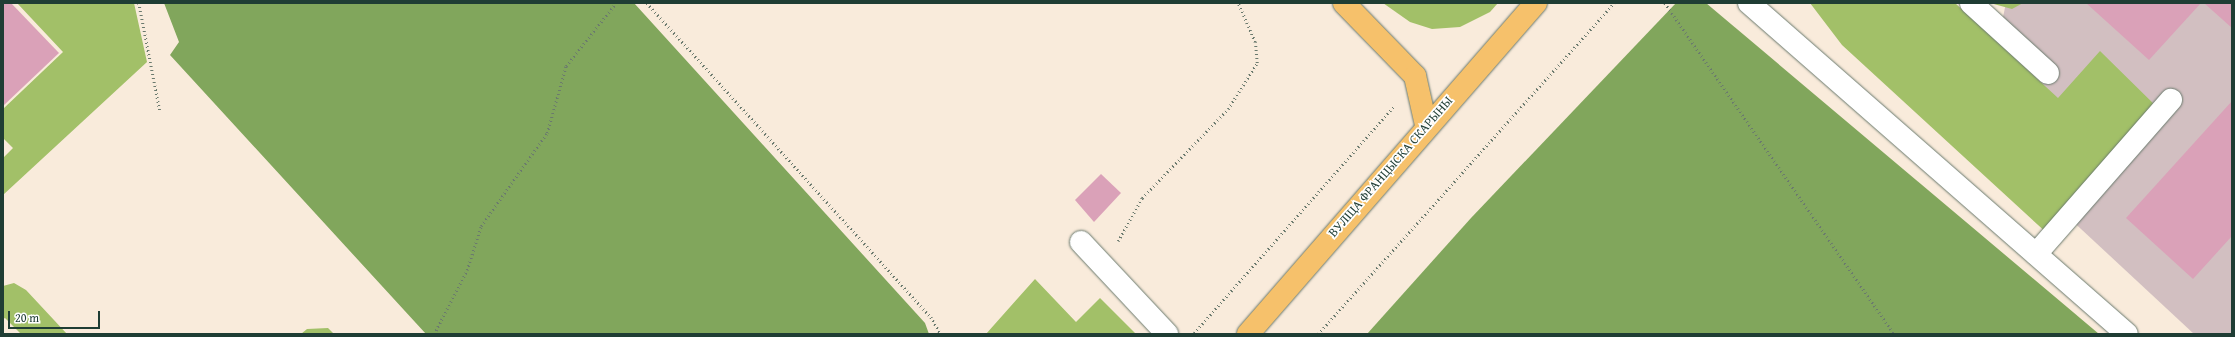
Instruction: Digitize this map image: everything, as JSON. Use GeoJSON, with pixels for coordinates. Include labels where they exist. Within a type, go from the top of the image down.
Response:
{"type":"FeatureCollection","features":[{"type":"Feature","properties":{"kind":"main road"},"geometry":{"type":"LineString","coordinates":[[1344,3],[1403,61],[1416,82],[1426,125]]}},
{"type":"Feature","properties":{"kind":"main road","name":"ВУЛІЦА ФРАНЦЫСКА СКАРЫНЫ"},"geometry":{"type":"LineString","coordinates":[[1248,334],[1426,125],[1536,3]]}},
{"type":"Feature","properties":{"kind":"lane"},"geometry":{"type":"LineString","coordinates":[[1749,3],[2127,334]]}},
{"type":"Feature","properties":{"kind":"lane"},"geometry":{"type":"LineString","coordinates":[[1971,3],[2048,73]]}},
{"type":"Feature","properties":{"kind":"lane"},"geometry":{"type":"LineString","coordinates":[[2036,254],[2171,100]]}},
{"type":"Feature","properties":{"kind":"lane"},"geometry":{"type":"LineString","coordinates":[[1081,242],[1167,334]]}},
{"type":"Feature","properties":{"kind":"path"},"geometry":{"type":"LineString","coordinates":[[139,3],[160,111]]}},
{"type":"Feature","properties":{"kind":"path"},"geometry":{"type":"LineString","coordinates":[[434,334],[467,270],[481,226],[547,133],[566,66],[616,3]]}},
{"type":"Feature","properties":{"kind":"path"},"geometry":{"type":"LineString","coordinates":[[647,3],[931,317],[941,334]]}},
{"type":"Feature","properties":{"kind":"path"},"geometry":{"type":"LineString","coordinates":[[1104,266],[1142,198],[1228,109],[1257,63],[1255,42],[1238,3]]}},
{"type":"Feature","properties":{"kind":"path"},"geometry":{"type":"LineString","coordinates":[[1318,334],[1614,3]]}},
{"type":"Feature","properties":{"kind":"path"},"geometry":{"type":"LineString","coordinates":[[1665,3],[1894,334]]}},
{"type":"Feature","properties":{"kind":"path"},"geometry":{"type":"LineString","coordinates":[[1193,334],[1416,82]]}},
{"type":"Feature","properties":{"kind":"shaded area"},"geometry":{"type":"Polygon","coordinates":[[[2006,3],[2232,3],[2232,334],[2194,334],[1995,149],[1988,87],[2006,3]]]}},
{"type":"Feature","properties":{"kind":"green space"},"geometry":{"type":"Polygon","coordinates":[[[17,3],[134,3],[147,62],[3,195],[3,158],[13,148],[3,138],[3,109],[63,52],[17,3]]]}},
{"type":"Feature","properties":{"kind":"green space"},"geometry":{"type":"Polygon","coordinates":[[[164,3],[634,3],[925,323],[929,334],[426,334],[170,55],[179,42],[164,3]]]}},
{"type":"Feature","properties":{"kind":"green space"},"geometry":{"type":"Polygon","coordinates":[[[1383,3],[1498,3],[1490,12],[1460,27],[1432,29],[1410,22],[1383,3]]]}},
{"type":"Feature","properties":{"kind":"green space"},"geometry":{"type":"Polygon","coordinates":[[[1676,3],[1706,3],[2099,334],[1367,334],[1471,218],[1676,3]]]}},
{"type":"Feature","properties":{"kind":"green space"},"geometry":{"type":"Polygon","coordinates":[[[1810,3],[1955,3],[2058,98],[2100,51],[2161,111],[2049,235],[1842,45],[1810,3]]]}},
{"type":"Feature","properties":{"kind":"green space"},"geometry":{"type":"Polygon","coordinates":[[[1990,3],[2023,3],[2012,9],[1990,3]]]}},
{"type":"Feature","properties":{"kind":"green space"},"geometry":{"type":"Polygon","coordinates":[[[1035,279],[1076,322],[1100,298],[1136,334],[986,334],[1035,279]]]}},
{"type":"Feature","properties":{"kind":"green space"},"geometry":{"type":"Polygon","coordinates":[[[14,283],[26,290],[67,334],[21,334],[5,318],[3,319],[3,286],[14,283]]]}},
{"type":"Feature","properties":{"kind":"green space"},"geometry":{"type":"Polygon","coordinates":[[[328,328],[334,334],[301,334],[307,329],[328,328]]]}},
{"type":"Feature","properties":{"kind":"building"},"geometry":{"type":"Polygon","coordinates":[[[3,3],[11,3],[59,53],[3,106],[3,3]]]}},
{"type":"Feature","properties":{"kind":"building"},"geometry":{"type":"Polygon","coordinates":[[[2086,3],[2201,3],[2149,60],[2086,3]]]}},
{"type":"Feature","properties":{"kind":"building"},"geometry":{"type":"Polygon","coordinates":[[[2204,3],[2232,3],[2232,28],[2204,3]]]}},
{"type":"Feature","properties":{"kind":"building"},"geometry":{"type":"Polygon","coordinates":[[[2232,101],[2232,236],[2193,279],[2126,218],[2232,101]]]}},
{"type":"Feature","properties":{"kind":"building"},"geometry":{"type":"Polygon","coordinates":[[[1101,174],[1121,193],[1094,222],[1075,200],[1101,174]]]}}]}
